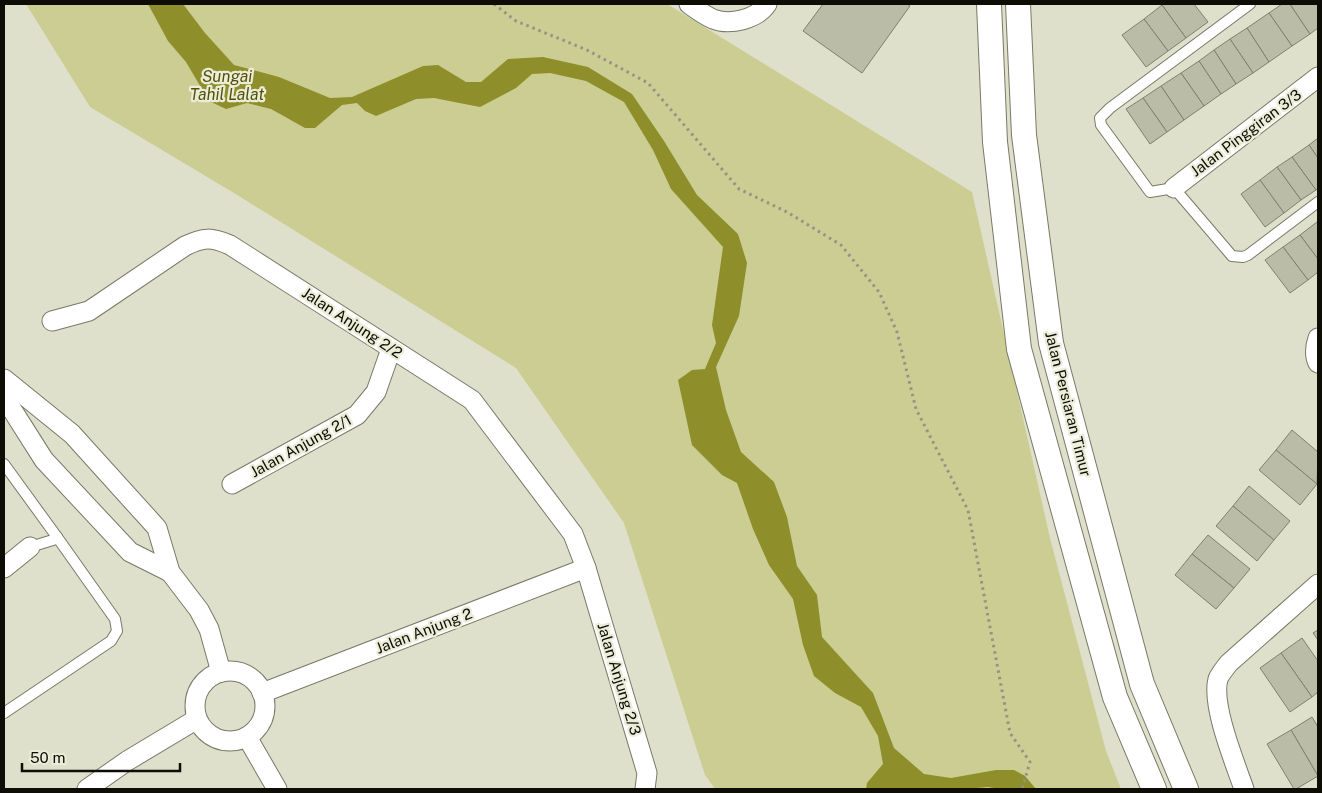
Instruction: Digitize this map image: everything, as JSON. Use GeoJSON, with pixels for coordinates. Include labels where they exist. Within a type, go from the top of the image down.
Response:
{"type":"FeatureCollection","features":[{"type":"Feature","properties":{"kind":"street"},"geometry":{"type":"LineString","coordinates":[[689,4],[713,19],[725,21],[750,17],[762,11],[767,4]]}},
{"type":"Feature","properties":{"kind":"street","name":"Jalan Persiaran Timur"},"geometry":{"type":"LineString","coordinates":[[989,4],[995,142],[1019,349],[1115,697],[1154,789]]}},
{"type":"Feature","properties":{"kind":"street","name":"Jalan Persiaran Timur"},"geometry":{"type":"LineString","coordinates":[[1018,4],[1024,135],[1051,343],[1142,684],[1186,789]]}},
{"type":"Feature","properties":{"kind":"street","name":"Jalan Pinggiran 3/3"},"geometry":{"type":"LineString","coordinates":[[1174,188],[1318,78]]}},
{"type":"Feature","properties":{"kind":"street","name":"Jalan Anjung 2/2"},"geometry":{"type":"LineString","coordinates":[[52,321],[89,311],[185,246],[200,239],[215,238],[230,245],[472,400],[573,534],[586,568]]}},
{"type":"Feature","properties":{"kind":"street"},"geometry":{"type":"LineString","coordinates":[[1318,338],[1315,357],[1318,363]]}},
{"type":"Feature","properties":{"kind":"street","name":"Jalan Anjung 2/1"},"geometry":{"type":"LineString","coordinates":[[232,484],[357,415],[376,392],[392,349]]}},
{"type":"Feature","properties":{"kind":"street"},"geometry":{"type":"LineString","coordinates":[[4,379],[72,434],[157,528],[170,572],[199,610],[209,630],[221,672]]}},
{"type":"Feature","properties":{"kind":"street"},"geometry":{"type":"LineString","coordinates":[[4,398],[44,460],[130,552],[170,572]]}},
{"type":"Feature","properties":{"kind":"street"},"geometry":{"type":"LineString","coordinates":[[4,568],[30,547]]}},
{"type":"Feature","properties":{"kind":"street","name":"Jalan Anjung 2"},"geometry":{"type":"LineString","coordinates":[[262,693],[586,568]]}},
{"type":"Feature","properties":{"kind":"street","name":"Jalan Anjung 2/3"},"geometry":{"type":"LineString","coordinates":[[586,568],[647,773],[645,789]]}},
{"type":"Feature","properties":{"kind":"street"},"geometry":{"type":"LineString","coordinates":[[1244,789],[1218,710],[1215,693],[1218,677],[1229,663],[1318,584]]}},
{"type":"Feature","properties":{"kind":"street"},"geometry":{"type":"LineString","coordinates":[[234,671],[246,675],[256,682],[262,693],[265,705],[263,718],[256,729],[247,737],[232,741],[218,740],[205,732],[197,719],[194,704],[198,690],[208,678],[221,672],[234,671]]}},
{"type":"Feature","properties":{"kind":"street"},"geometry":{"type":"LineString","coordinates":[[87,789],[127,761],[197,719]]}},
{"type":"Feature","properties":{"kind":"street"},"geometry":{"type":"LineString","coordinates":[[247,737],[277,789]]}},
{"type":"Feature","properties":{"kind":"lane"},"geometry":{"type":"LineString","coordinates":[[1250,4],[1110,108],[1100,118],[1101,125],[1150,192],[1174,188],[1228,253],[1237,258],[1248,255],[1318,202]]}},
{"type":"Feature","properties":{"kind":"lane"},"geometry":{"type":"LineString","coordinates":[[4,464],[115,619],[117,631],[111,641],[4,713]]}},
{"type":"Feature","properties":{"kind":"lane"},"geometry":{"type":"LineString","coordinates":[[30,547],[57,537]]}},
{"type":"Feature","properties":{"kind":"path"},"geometry":{"type":"LineString","coordinates":[[494,4],[516,21],[587,50],[648,83],[739,189],[787,212],[841,245],[879,292],[897,332],[916,409],[968,510],[1010,733],[1030,762],[1022,789]]}},
{"type":"Feature","properties":{"kind":"green space"},"geometry":{"type":"Polygon","coordinates":[[[26,4],[667,4],[972,192],[1050,538],[1106,751],[1121,789],[715,789],[705,775],[624,523],[516,368],[234,193],[90,107],[26,4]]]}},
{"type":"Feature","properties":{"kind":"water","name":"Sungai Tahil Lalat"},"geometry":{"type":"Polygon","coordinates":[[[148,4],[183,4],[205,33],[234,65],[279,77],[330,98],[352,97],[423,66],[438,65],[466,82],[481,82],[508,59],[543,57],[588,67],[632,94],[697,195],[738,234],[747,263],[739,316],[716,367],[726,410],[741,452],[774,482],[787,517],[797,566],[817,595],[822,637],[873,693],[894,748],[924,774],[951,778],[996,770],[1014,770],[1025,776],[1036,789],[988,787],[965,789],[866,789],[867,783],[883,764],[878,736],[861,707],[835,693],[814,676],[803,645],[793,599],[769,565],[753,529],[737,483],[722,475],[692,445],[678,380],[692,370],[705,369],[716,343],[712,325],[723,247],[671,189],[653,150],[624,102],[586,81],[550,73],[532,74],[516,88],[480,107],[434,98],[416,99],[376,116],[365,111],[357,103],[342,105],[315,128],[305,128],[271,109],[247,103],[226,109],[209,101],[186,62],[168,41],[148,4]]]}},
{"type":"Feature","properties":{"kind":"building"},"geometry":{"type":"Polygon","coordinates":[[[823,4],[907,4],[910,6],[862,73],[803,31],[823,4]]]}},
{"type":"Feature","properties":{"kind":"building"},"geometry":{"type":"Polygon","coordinates":[[[1194,4],[1208,22],[1186,38],[1162,5],[1194,4]]]}},
{"type":"Feature","properties":{"kind":"building"},"geometry":{"type":"Polygon","coordinates":[[[1282,4],[1290,4],[1310,34],[1292,46],[1269,13],[1282,4]]]}},
{"type":"Feature","properties":{"kind":"building"},"geometry":{"type":"Polygon","coordinates":[[[1290,4],[1318,4],[1318,28],[1310,34],[1290,4]]]}},
{"type":"Feature","properties":{"kind":"building"},"geometry":{"type":"Polygon","coordinates":[[[1162,5],[1186,38],[1168,51],[1144,19],[1162,5]]]}},
{"type":"Feature","properties":{"kind":"building"},"geometry":{"type":"Polygon","coordinates":[[[1269,13],[1292,46],[1269,62],[1247,28],[1269,13]]]}},
{"type":"Feature","properties":{"kind":"building"},"geometry":{"type":"Polygon","coordinates":[[[1144,19],[1168,51],[1146,67],[1122,35],[1144,19]]]}},
{"type":"Feature","properties":{"kind":"building"},"geometry":{"type":"Polygon","coordinates":[[[1247,28],[1269,62],[1253,73],[1230,39],[1247,28]]]}},
{"type":"Feature","properties":{"kind":"building"},"geometry":{"type":"Polygon","coordinates":[[[1230,39],[1253,73],[1236,84],[1214,50],[1230,39]]]}},
{"type":"Feature","properties":{"kind":"building"},"geometry":{"type":"Polygon","coordinates":[[[1214,50],[1236,84],[1221,94],[1199,61],[1214,50]]]}},
{"type":"Feature","properties":{"kind":"building"},"geometry":{"type":"Polygon","coordinates":[[[1199,61],[1221,94],[1204,106],[1181,73],[1199,61]]]}},
{"type":"Feature","properties":{"kind":"building"},"geometry":{"type":"Polygon","coordinates":[[[1181,73],[1204,106],[1184,120],[1161,86],[1181,73]]]}},
{"type":"Feature","properties":{"kind":"building"},"geometry":{"type":"Polygon","coordinates":[[[1161,86],[1184,120],[1167,132],[1143,98],[1161,86]]]}},
{"type":"Feature","properties":{"kind":"building"},"geometry":{"type":"Polygon","coordinates":[[[1143,98],[1167,132],[1150,144],[1126,109],[1143,98]]]}},
{"type":"Feature","properties":{"kind":"building"},"geometry":{"type":"Polygon","coordinates":[[[1318,138],[1318,158],[1309,145],[1318,138]]]}},
{"type":"Feature","properties":{"kind":"building"},"geometry":{"type":"Polygon","coordinates":[[[1309,145],[1318,158],[1318,188],[1316,190],[1292,157],[1309,145]]]}},
{"type":"Feature","properties":{"kind":"building"},"geometry":{"type":"Polygon","coordinates":[[[1292,157],[1316,190],[1301,200],[1277,167],[1292,157]]]}},
{"type":"Feature","properties":{"kind":"building"},"geometry":{"type":"Polygon","coordinates":[[[1277,167],[1301,200],[1284,213],[1260,180],[1277,167]]]}},
{"type":"Feature","properties":{"kind":"building"},"geometry":{"type":"Polygon","coordinates":[[[1260,180],[1284,213],[1265,227],[1241,194],[1260,180]]]}},
{"type":"Feature","properties":{"kind":"building"},"geometry":{"type":"Polygon","coordinates":[[[1318,223],[1318,259],[1300,235],[1318,223]]]}},
{"type":"Feature","properties":{"kind":"building"},"geometry":{"type":"Polygon","coordinates":[[[1300,235],[1318,259],[1318,272],[1308,280],[1283,247],[1300,235]]]}},
{"type":"Feature","properties":{"kind":"building"},"geometry":{"type":"Polygon","coordinates":[[[1283,247],[1308,280],[1290,293],[1265,260],[1283,247]]]}},
{"type":"Feature","properties":{"kind":"building"},"geometry":{"type":"Polygon","coordinates":[[[1292,430],[1318,452],[1317,484],[1276,450],[1292,430]]]}},
{"type":"Feature","properties":{"kind":"building"},"geometry":{"type":"Polygon","coordinates":[[[1276,450],[1317,484],[1300,505],[1259,470],[1276,450]]]}},
{"type":"Feature","properties":{"kind":"building"},"geometry":{"type":"Polygon","coordinates":[[[1249,486],[1290,521],[1274,540],[1233,506],[1249,486]]]}},
{"type":"Feature","properties":{"kind":"building"},"geometry":{"type":"Polygon","coordinates":[[[1233,506],[1274,540],[1257,561],[1216,526],[1233,506]]]}},
{"type":"Feature","properties":{"kind":"building"},"geometry":{"type":"Polygon","coordinates":[[[1208,535],[1250,569],[1234,588],[1192,554],[1208,535]]]}},
{"type":"Feature","properties":{"kind":"building"},"geometry":{"type":"Polygon","coordinates":[[[1192,554],[1234,588],[1216,609],[1175,575],[1192,554]]]}},
{"type":"Feature","properties":{"kind":"building"},"geometry":{"type":"Polygon","coordinates":[[[1318,630],[1318,640],[1313,633],[1318,630]]]}},
{"type":"Feature","properties":{"kind":"building"},"geometry":{"type":"Polygon","coordinates":[[[1302,638],[1318,661],[1318,692],[1312,697],[1281,653],[1302,638]]]}},
{"type":"Feature","properties":{"kind":"building"},"geometry":{"type":"Polygon","coordinates":[[[1281,653],[1312,697],[1290,712],[1260,668],[1281,653]]]}},
{"type":"Feature","properties":{"kind":"building"},"geometry":{"type":"Polygon","coordinates":[[[1312,717],[1318,727],[1318,776],[1291,730],[1312,717]]]}},
{"type":"Feature","properties":{"kind":"building"},"geometry":{"type":"Polygon","coordinates":[[[1291,730],[1318,776],[1296,789],[1294,789],[1267,744],[1291,730]]]}}]}
